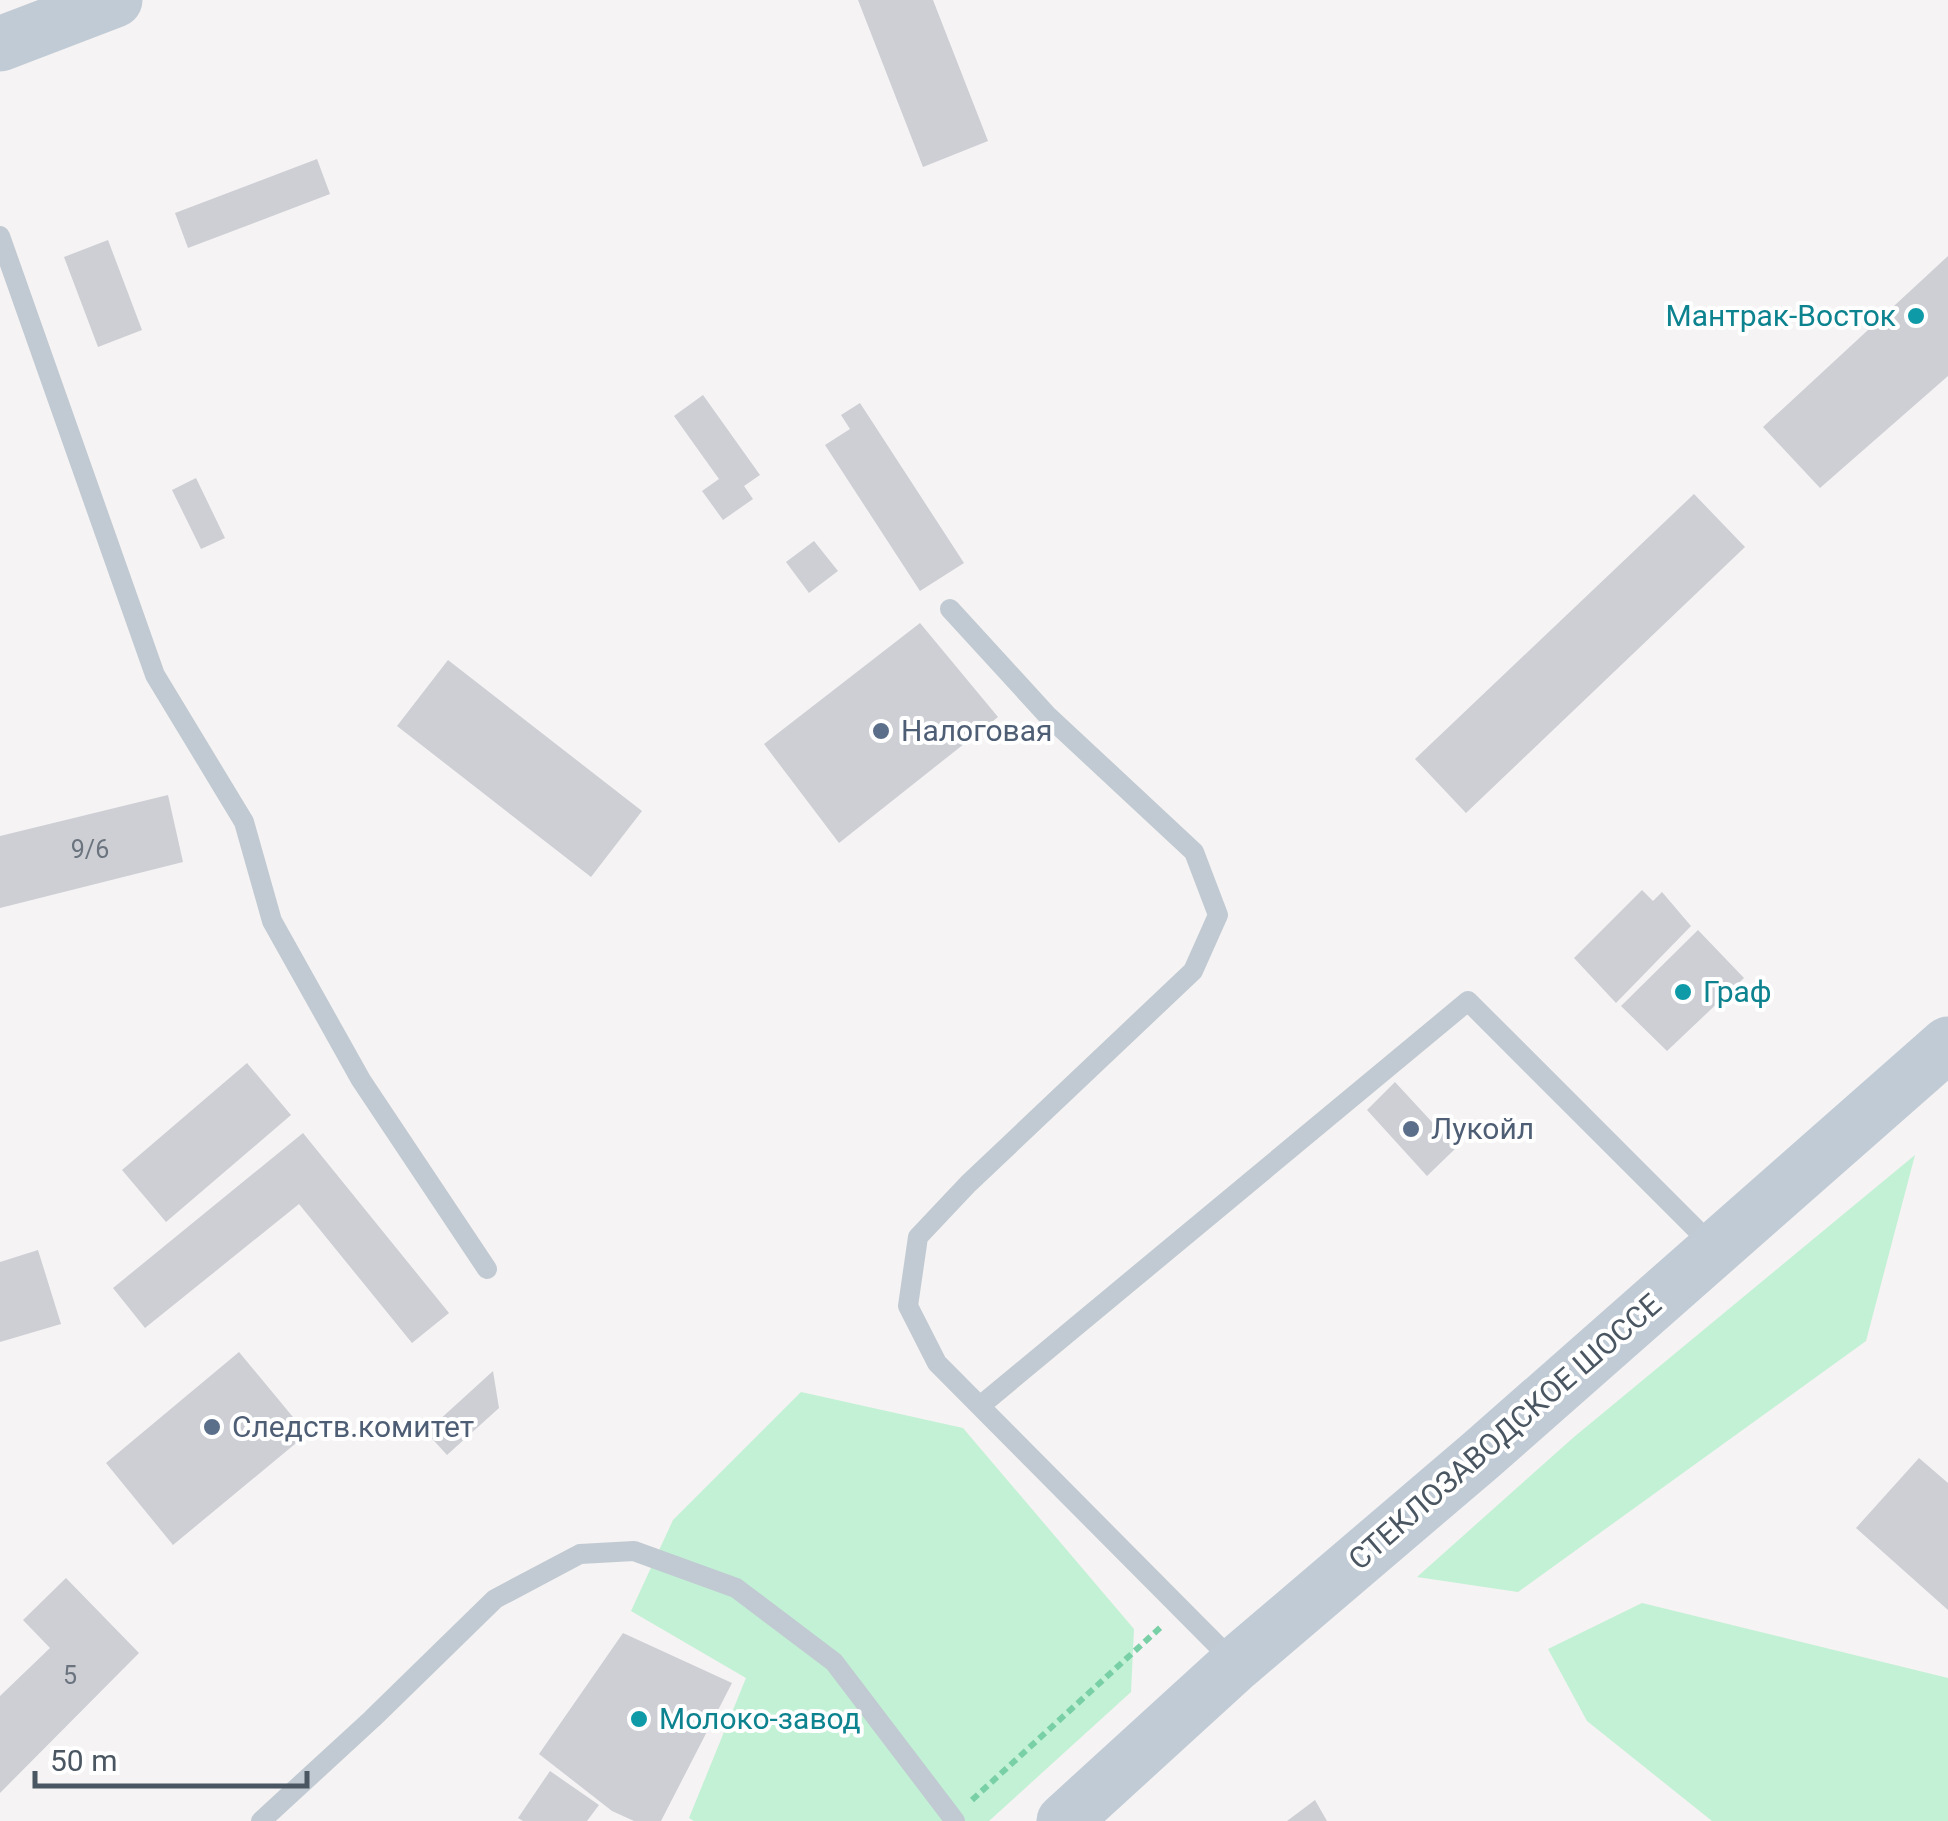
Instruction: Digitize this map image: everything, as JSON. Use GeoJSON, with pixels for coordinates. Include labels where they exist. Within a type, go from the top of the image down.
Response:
{"type":"FeatureCollection","features":[{"type":"Feature","properties":{"kind":"main road"},"geometry":{"type":"LineString","coordinates":[[0,44],[114,0]]}},
{"type":"Feature","properties":{"kind":"main road","name":"СТЕКЛОЗАВОДСКОЕ ШОССЕ"},"geometry":{"type":"LineString","coordinates":[[1064,1821],[1236,1664],[1480,1456],[1948,1044]]}},
{"type":"Feature","properties":{"kind":"lane"},"geometry":{"type":"LineString","coordinates":[[0,236],[155,675],[244,822],[272,921],[361,1080],[487,1269]]}},
{"type":"Feature","properties":{"kind":"lane"},"geometry":{"type":"LineString","coordinates":[[950,609],[1047,715],[1194,852],[1218,915],[1193,972],[918,1236],[908,1306],[937,1363],[1236,1664]]}},
{"type":"Feature","properties":{"kind":"lane"},"geometry":{"type":"LineString","coordinates":[[980,1406],[1468,1001],[1715,1248]]}},
{"type":"Feature","properties":{"kind":"lane"},"geometry":{"type":"LineString","coordinates":[[262,1821],[495,1599],[580,1554],[634,1551],[736,1588],[834,1662],[954,1820]]}},
{"type":"Feature","properties":{"kind":"path"},"geometry":{"type":"LineString","coordinates":[[954,1820],[1181,1608]]}},
{"type":"Feature","properties":{"kind":"green space"},"geometry":{"type":"Polygon","coordinates":[[[1915,1155],[1866,1341],[1518,1592],[1417,1577],[1574,1437],[1915,1155]]]}},
{"type":"Feature","properties":{"kind":"green space"},"geometry":{"type":"Polygon","coordinates":[[[801,1392],[963,1428],[1134,1629],[1131,1692],[989,1821],[689,1818],[746,1678],[631,1611],[673,1520],[801,1392]]]}},
{"type":"Feature","properties":{"kind":"green space"},"geometry":{"type":"Polygon","coordinates":[[[1642,1603],[1948,1678],[1948,1821],[1712,1821],[1587,1721],[1548,1649],[1642,1603]]]}},
{"type":"Feature","properties":{"kind":"building"},"geometry":{"type":"Polygon","coordinates":[[[858,0],[933,0],[988,141],[923,167],[858,0]]]}},
{"type":"Feature","properties":{"kind":"building"},"geometry":{"type":"Polygon","coordinates":[[[317,159],[330,194],[188,248],[175,213],[317,159]]]}},
{"type":"Feature","properties":{"kind":"building"},"geometry":{"type":"Polygon","coordinates":[[[108,240],[142,330],[98,347],[64,257],[108,240]]]}},
{"type":"Feature","properties":{"kind":"building","name":"Мантрак-Восток"},"geometry":{"type":"Polygon","coordinates":[[[1948,256],[1948,376],[1820,488],[1763,427],[1948,256]]]}},
{"type":"Feature","properties":{"kind":"building"},"geometry":{"type":"Polygon","coordinates":[[[703,395],[760,475],[744,486],[753,499],[723,520],[702,491],[719,479],[674,416],[703,395]]]}},
{"type":"Feature","properties":{"kind":"building"},"geometry":{"type":"Polygon","coordinates":[[[860,403],[964,563],[920,591],[825,445],[850,429],[841,415],[860,403]]]}},
{"type":"Feature","properties":{"kind":"building"},"geometry":{"type":"Polygon","coordinates":[[[196,478],[225,538],[201,549],[172,490],[196,478]]]}},
{"type":"Feature","properties":{"kind":"building"},"geometry":{"type":"Polygon","coordinates":[[[1694,494],[1745,547],[1466,813],[1415,759],[1694,494]]]}},
{"type":"Feature","properties":{"kind":"building"},"geometry":{"type":"Polygon","coordinates":[[[814,541],[838,571],[809,593],[786,562],[814,541]]]}},
{"type":"Feature","properties":{"kind":"building","name":"Налоговая"},"geometry":{"type":"Polygon","coordinates":[[[920,623],[998,717],[839,843],[764,744],[920,623]]]}},
{"type":"Feature","properties":{"kind":"building"},"geometry":{"type":"Polygon","coordinates":[[[448,660],[642,811],[591,877],[397,726],[448,660]]]}},
{"type":"Feature","properties":{"kind":"building"},"geometry":{"type":"Polygon","coordinates":[[[168,795],[183,862],[0,908],[0,836],[168,795]]]}},
{"type":"Feature","properties":{"kind":"building"},"geometry":{"type":"Polygon","coordinates":[[[1642,890],[1653,901],[1662,892],[1691,926],[1616,1003],[1574,958],[1642,890]]]}},
{"type":"Feature","properties":{"kind":"building","name":"Граф"},"geometry":{"type":"Polygon","coordinates":[[[1698,930],[1744,978],[1667,1051],[1621,1006],[1698,930]]]}},
{"type":"Feature","properties":{"kind":"building"},"geometry":{"type":"Polygon","coordinates":[[[247,1063],[291,1115],[166,1222],[122,1170],[247,1063]]]}},
{"type":"Feature","properties":{"kind":"building","name":"Лукойл"},"geometry":{"type":"Polygon","coordinates":[[[1395,1082],[1456,1148],[1427,1176],[1367,1110],[1395,1082]]]}},
{"type":"Feature","properties":{"kind":"building"},"geometry":{"type":"Polygon","coordinates":[[[303,1133],[449,1313],[412,1343],[299,1204],[145,1328],[113,1288],[303,1133]]]}},
{"type":"Feature","properties":{"kind":"building"},"geometry":{"type":"Polygon","coordinates":[[[38,1250],[61,1324],[0,1342],[0,1262],[38,1250]]]}},
{"type":"Feature","properties":{"kind":"building"},"geometry":{"type":"Polygon","coordinates":[[[239,1352],[307,1434],[173,1545],[106,1463],[239,1352]]]}},
{"type":"Feature","properties":{"kind":"building"},"geometry":{"type":"Polygon","coordinates":[[[493,1371],[499,1408],[447,1455],[426,1432],[493,1371]]]}},
{"type":"Feature","properties":{"kind":"building"},"geometry":{"type":"Polygon","coordinates":[[[1919,1458],[1948,1483],[1948,1610],[1856,1528],[1919,1458]]]}},
{"type":"Feature","properties":{"kind":"building"},"geometry":{"type":"Polygon","coordinates":[[[66,1578],[139,1653],[0,1793],[0,1696],[50,1648],[23,1620],[66,1578]]]}},
{"type":"Feature","properties":{"kind":"building","name":"Молоко-завод"},"geometry":{"type":"Polygon","coordinates":[[[623,1633],[732,1683],[661,1821],[634,1821],[612,1811],[539,1754],[623,1633]]]}},
{"type":"Feature","properties":{"kind":"building"},"geometry":{"type":"Polygon","coordinates":[[[550,1771],[599,1805],[587,1821],[518,1818],[550,1771]]]}},
{"type":"Feature","properties":{"kind":"building"},"geometry":{"type":"Polygon","coordinates":[[[1315,1800],[1327,1821],[1287,1821],[1315,1800]]]}},
{"type":"Feature","properties":{"kind":"place","name":"Мантрак-Восток"},"geometry":{"type":"Point","coordinates":[1916,316]}},
{"type":"Feature","properties":{"kind":"place","name":"Налоговая"},"geometry":{"type":"Point","coordinates":[881,731]}},
{"type":"Feature","properties":{"kind":"place","name":"Граф"},"geometry":{"type":"Point","coordinates":[1683,992]}},
{"type":"Feature","properties":{"kind":"place","name":"Лукойл"},"geometry":{"type":"Point","coordinates":[1411,1129]}},
{"type":"Feature","properties":{"kind":"place","name":"Следств.комитет"},"geometry":{"type":"Point","coordinates":[212,1427]}},
{"type":"Feature","properties":{"kind":"place","name":"Молоко-завод"},"geometry":{"type":"Point","coordinates":[639,1719]}}]}
